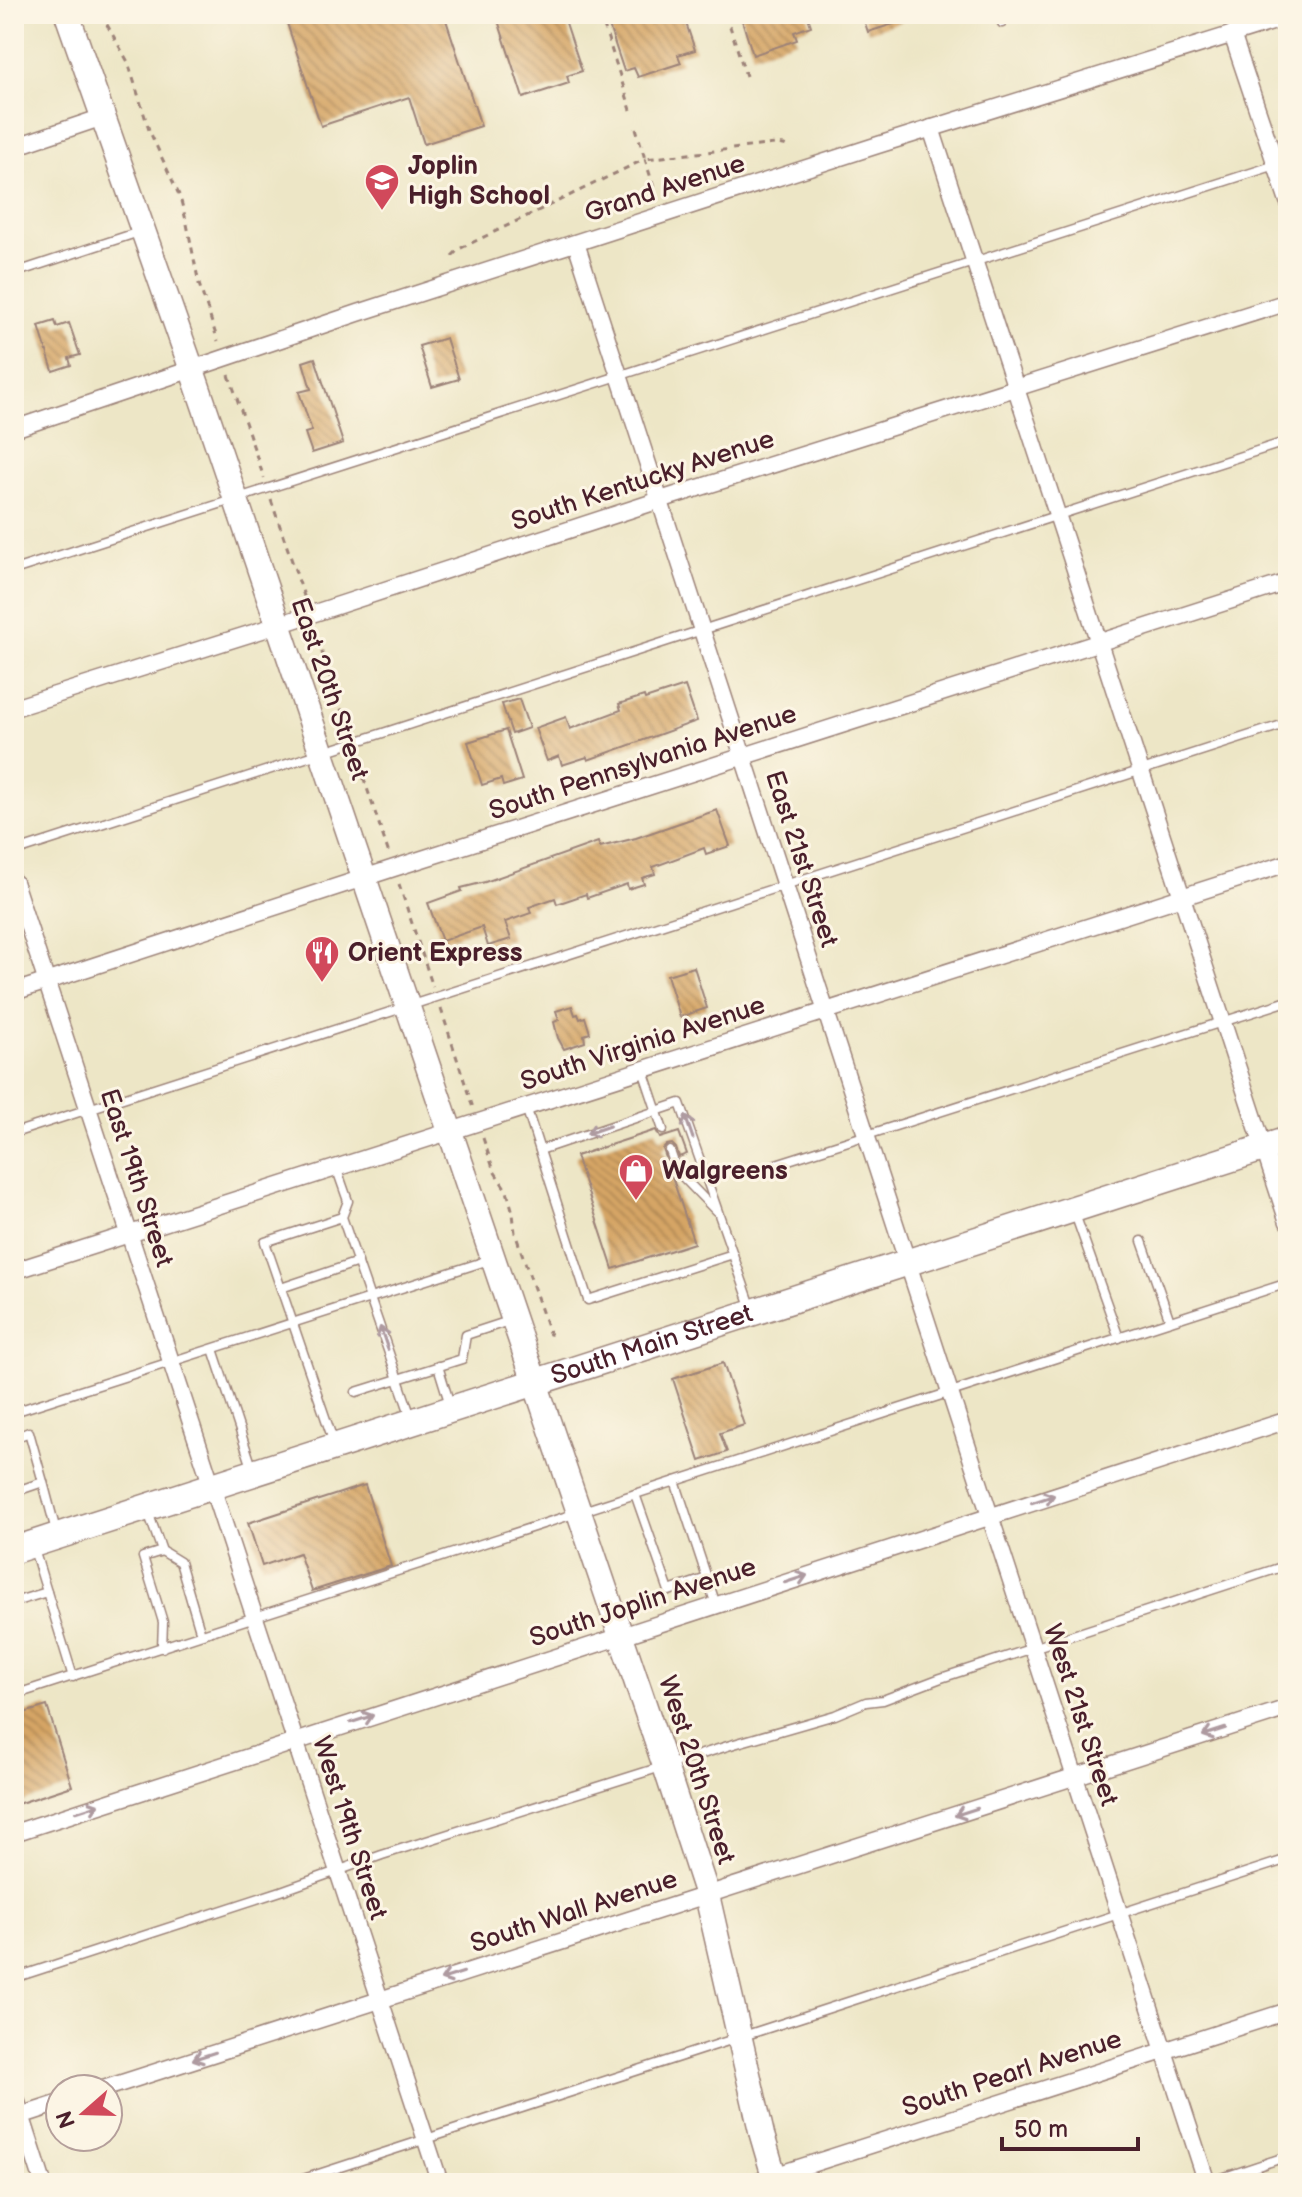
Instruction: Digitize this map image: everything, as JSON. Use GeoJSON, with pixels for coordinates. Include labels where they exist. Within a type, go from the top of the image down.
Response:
{"type":"FeatureCollection","features":[{"type":"Feature","properties":{"kind":"main road","name":"East 20th Street"},"geometry":{"type":"LineString","coordinates":[[67,14],[192,370],[534,1383]]}},
{"type":"Feature","properties":{"kind":"main road","name":"South Main Street"},"geometry":{"type":"LineString","coordinates":[[34,1543],[1276,1144]]}},
{"type":"Feature","properties":{"kind":"main road","name":"West 20th Street"},"geometry":{"type":"LineString","coordinates":[[534,1383],[622,1635],[707,1895],[741,2037],[767,2181]]}},
{"type":"Feature","properties":{"kind":"street","name":"Grand Avenue"},"geometry":{"type":"LineString","coordinates":[[14,429],[358,313],[931,128],[1288,17]]}},
{"type":"Feature","properties":{"kind":"street"},"geometry":{"type":"LineString","coordinates":[[1232,34],[1282,163],[1288,201]]}},
{"type":"Feature","properties":{"kind":"street"},"geometry":{"type":"LineString","coordinates":[[14,147],[103,117]]}},
{"type":"Feature","properties":{"kind":"street"},"geometry":{"type":"LineString","coordinates":[[931,128],[1223,1023],[1276,1144],[1288,1222]]}},
{"type":"Feature","properties":{"kind":"street","name":"East 21st Street"},"geometry":{"type":"LineString","coordinates":[[576,243],[906,1262]]}},
{"type":"Feature","properties":{"kind":"street","name":"South Kentucky Avenue"},"geometry":{"type":"LineString","coordinates":[[14,708],[1288,302]]}},
{"type":"Feature","properties":{"kind":"street","name":"South Pennsylvania Avenue"},"geometry":{"type":"LineString","coordinates":[[14,992],[1288,582]]}},
{"type":"Feature","properties":{"kind":"street","name":"South Virginia Avenue"},"geometry":{"type":"LineString","coordinates":[[14,1271],[1288,863]]}},
{"type":"Feature","properties":{"kind":"street","name":"East 19th Street"},"geometry":{"type":"LineString","coordinates":[[14,882],[212,1488]]}},
{"type":"Feature","properties":{"kind":"street","name":"West 21st Street"},"geometry":{"type":"LineString","coordinates":[[906,1262],[1206,2183]]}},
{"type":"Feature","properties":{"kind":"street","name":"South Joplin Avenue"},"geometry":{"type":"LineString","coordinates":[[14,1833],[1288,1420]]}},
{"type":"Feature","properties":{"kind":"street","name":"West 19th Street"},"geometry":{"type":"LineString","coordinates":[[212,1488],[440,2183]]}},
{"type":"Feature","properties":{"kind":"street","name":"South Wall Avenue"},"geometry":{"type":"LineString","coordinates":[[124,2082],[1288,1708]]}},
{"type":"Feature","properties":{"kind":"street","name":"South Pearl Avenue"},"geometry":{"type":"LineString","coordinates":[[767,2181],[1288,2011]]}},
{"type":"Feature","properties":{"kind":"street"},"geometry":{"type":"LineString","coordinates":[[14,2093],[18,2117],[43,2183]]}},
{"type":"Feature","properties":{"kind":"street"},"geometry":{"type":"LineString","coordinates":[[18,2117],[44,2108]]}},
{"type":"Feature","properties":{"kind":"lane"},"geometry":{"type":"LineString","coordinates":[[14,570],[1282,163]]}},
{"type":"Feature","properties":{"kind":"lane"},"geometry":{"type":"LineString","coordinates":[[14,273],[143,231]]}},
{"type":"Feature","properties":{"kind":"lane"},"geometry":{"type":"LineString","coordinates":[[14,852],[1288,441]]}},
{"type":"Feature","properties":{"kind":"lane"},"geometry":{"type":"LineString","coordinates":[[14,1133],[1288,723]]}},
{"type":"Feature","properties":{"kind":"lane"},"geometry":{"type":"LineString","coordinates":[[776,1164],[1288,1001]]}},
{"type":"Feature","properties":{"kind":"lane"},"geometry":{"type":"LineString","coordinates":[[643,1070],[663,1130]]}},
{"type":"Feature","properties":{"kind":"lane"},"geometry":{"type":"LineString","coordinates":[[540,1150],[680,1103],[753,1312]]}},
{"type":"Feature","properties":{"kind":"lane"},"geometry":{"type":"LineString","coordinates":[[526,1107],[588,1300],[733,1254]]}},
{"type":"Feature","properties":{"kind":"lane"},"geometry":{"type":"LineString","coordinates":[[670,1151],[677,1171],[719,1214]]}},
{"type":"Feature","properties":{"kind":"lane"},"geometry":{"type":"LineString","coordinates":[[336,1167],[348,1201],[342,1217],[412,1423]]}},
{"type":"Feature","properties":{"kind":"lane"},"geometry":{"type":"LineString","coordinates":[[1073,1209],[1119,1338]]}},
{"type":"Feature","properties":{"kind":"lane"},"geometry":{"type":"LineString","coordinates":[[336,1448],[265,1242],[342,1217]]}},
{"type":"Feature","properties":{"kind":"lane"},"geometry":{"type":"LineString","coordinates":[[1142,1241],[1170,1321]]}},
{"type":"Feature","properties":{"kind":"lane"},"geometry":{"type":"LineString","coordinates":[[14,1412],[492,1259]]}},
{"type":"Feature","properties":{"kind":"lane"},"geometry":{"type":"LineString","coordinates":[[281,1288],[358,1262]]}},
{"type":"Feature","properties":{"kind":"lane"},"geometry":{"type":"LineString","coordinates":[[14,1683],[16,1694],[73,1677],[1288,1283]]}},
{"type":"Feature","properties":{"kind":"lane"},"geometry":{"type":"LineString","coordinates":[[356,1392],[462,1359],[466,1335],[513,1320]]}},
{"type":"Feature","properties":{"kind":"lane"},"geometry":{"type":"LineString","coordinates":[[213,1349],[254,1474]]}},
{"type":"Feature","properties":{"kind":"lane"},"geometry":{"type":"LineString","coordinates":[[438,1366],[451,1410]]}},
{"type":"Feature","properties":{"kind":"lane"},"geometry":{"type":"LineString","coordinates":[[17,1437],[29,1432],[43,1482],[34,1543],[73,1677]]}},
{"type":"Feature","properties":{"kind":"lane"},"geometry":{"type":"LineString","coordinates":[[675,1481],[716,1605]]}},
{"type":"Feature","properties":{"kind":"lane"},"geometry":{"type":"LineString","coordinates":[[14,1492],[43,1482]]}},
{"type":"Feature","properties":{"kind":"lane"},"geometry":{"type":"LineString","coordinates":[[635,1494],[669,1591],[707,1578]]}},
{"type":"Feature","properties":{"kind":"lane"},"geometry":{"type":"LineString","coordinates":[[147,1508],[162,1551],[180,1562],[201,1634]]}},
{"type":"Feature","properties":{"kind":"lane"},"geometry":{"type":"LineString","coordinates":[[162,1551],[143,1557],[163,1622],[162,1648]]}},
{"type":"Feature","properties":{"kind":"lane"},"geometry":{"type":"LineString","coordinates":[[14,1978],[382,1855],[835,1715],[866,1702],[883,1700],[941,1678],[1288,1565]]}},
{"type":"Feature","properties":{"kind":"lane"},"geometry":{"type":"LineString","coordinates":[[14,1602],[47,1592]]}},
{"type":"Feature","properties":{"kind":"lane"},"geometry":{"type":"LineString","coordinates":[[291,2183],[1288,1859]]}},
{"type":"Feature","properties":{"kind":"lane"},"geometry":{"type":"LineString","coordinates":[[1206,2183],[1288,2156]]}},
{"type":"Feature","properties":{"kind":"path"},"geometry":{"type":"LineString","coordinates":[[101,14],[128,62],[149,130],[180,197],[199,284],[218,341]]}},
{"type":"Feature","properties":{"kind":"path"},"geometry":{"type":"LineString","coordinates":[[600,14],[631,110]]}},
{"type":"Feature","properties":{"kind":"path"},"geometry":{"type":"LineString","coordinates":[[726,14],[746,76]]}},
{"type":"Feature","properties":{"kind":"path"},"geometry":{"type":"LineString","coordinates":[[636,128],[655,191]]}},
{"type":"Feature","properties":{"kind":"path"},"geometry":{"type":"LineString","coordinates":[[452,256],[459,249],[645,159],[775,144],[791,148]]}},
{"type":"Feature","properties":{"kind":"path"},"geometry":{"type":"LineString","coordinates":[[482,1138],[494,1171],[507,1191],[514,1229],[549,1338]]}},
{"type":"Feature","properties":{"kind":"building","name":"Joplin High School"},"geometry":{"type":"Polygon","coordinates":[[[284,14],[444,14],[481,126],[424,144],[409,97],[321,126],[284,14]]]}},
{"type":"Feature","properties":{"kind":"building","name":"Joplin High School"},"geometry":{"type":"Polygon","coordinates":[[[496,14],[563,14],[582,71],[567,76],[569,83],[523,98],[496,14]]]}},
{"type":"Feature","properties":{"kind":"building"},"geometry":{"type":"Polygon","coordinates":[[[605,14],[683,14],[695,50],[678,55],[681,63],[638,77],[634,68],[624,71],[605,14]]]}},
{"type":"Feature","properties":{"kind":"building"},"geometry":{"type":"Polygon","coordinates":[[[740,14],[807,14],[811,26],[794,32],[797,40],[753,55],[740,14]]]}},
{"type":"Feature","properties":{"kind":"building"},"geometry":{"type":"Polygon","coordinates":[[[862,14],[915,14],[915,17],[868,32],[862,14]]]}},
{"type":"Feature","properties":{"kind":"building"},"geometry":{"type":"Polygon","coordinates":[[[55,321],[57,327],[69,323],[80,355],[69,358],[71,365],[53,371],[39,326],[55,321]]]}},
{"type":"Feature","properties":{"kind":"building"},"geometry":{"type":"Polygon","coordinates":[[[446,338],[459,379],[432,387],[419,346],[446,338]]]}},
{"type":"Feature","properties":{"kind":"building"},"geometry":{"type":"Polygon","coordinates":[[[315,358],[343,443],[312,453],[305,433],[312,431],[299,392],[311,389],[303,362],[315,358]]]}},
{"type":"Feature","properties":{"kind":"building"},"geometry":{"type":"Polygon","coordinates":[[[685,686],[697,721],[588,760],[587,757],[562,765],[559,756],[547,761],[535,728],[566,717],[570,729],[621,710],[619,704],[685,686]]]}},
{"type":"Feature","properties":{"kind":"building"},"geometry":{"type":"Polygon","coordinates":[[[519,699],[529,728],[512,734],[502,704],[519,699]]]}},
{"type":"Feature","properties":{"kind":"building"},"geometry":{"type":"Polygon","coordinates":[[[506,730],[522,780],[503,786],[501,779],[482,785],[468,742],[506,730]]]}},
{"type":"Feature","properties":{"kind":"building"},"geometry":{"type":"Polygon","coordinates":[[[717,810],[730,846],[706,854],[704,848],[653,867],[655,874],[642,878],[644,884],[628,889],[627,884],[587,898],[586,894],[557,904],[555,898],[529,907],[531,913],[505,922],[511,939],[488,946],[482,927],[442,941],[428,903],[462,891],[461,888],[598,842],[600,847],[636,838],[717,810]]]}},
{"type":"Feature","properties":{"kind":"building"},"geometry":{"type":"Polygon","coordinates":[[[694,967],[707,1008],[680,1017],[667,975],[694,967]]]}},
{"type":"Feature","properties":{"kind":"building"},"geometry":{"type":"Polygon","coordinates":[[[572,1006],[575,1015],[578,1014],[580,1019],[585,1017],[590,1033],[584,1035],[585,1042],[564,1049],[554,1022],[559,1020],[556,1011],[572,1006]]]}},
{"type":"Feature","properties":{"kind":"building","name":"Walgreens"},"geometry":{"type":"Polygon","coordinates":[[[656,1130],[660,1138],[679,1132],[687,1154],[679,1157],[672,1144],[663,1149],[694,1243],[613,1269],[576,1156],[656,1130]]]}},
{"type":"Feature","properties":{"kind":"building"},"geometry":{"type":"Polygon","coordinates":[[[723,1363],[744,1425],[720,1433],[727,1452],[700,1461],[673,1379],[723,1363]]]}},
{"type":"Feature","properties":{"kind":"building"},"geometry":{"type":"Polygon","coordinates":[[[365,1485],[391,1566],[312,1591],[299,1553],[262,1566],[248,1523],[365,1485]]]}},
{"type":"Feature","properties":{"kind":"building"},"geometry":{"type":"Polygon","coordinates":[[[47,1706],[72,1786],[14,1805],[14,1716],[47,1706]]]}},
{"type":"Feature","properties":{"kind":"place","name":"Joplin High School"},"geometry":{"type":"Point","coordinates":[382,212]}},
{"type":"Feature","properties":{"kind":"place","name":"Orient Express"},"geometry":{"type":"Point","coordinates":[322,984]}},
{"type":"Feature","properties":{"kind":"place","name":"Walgreens"},"geometry":{"type":"Point","coordinates":[636,1202]}}]}
